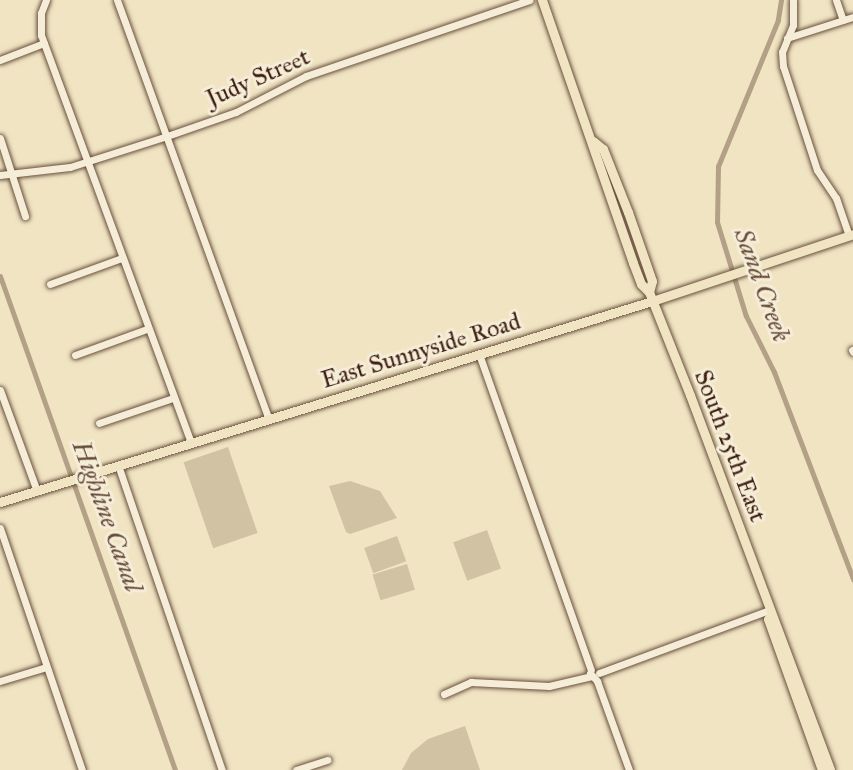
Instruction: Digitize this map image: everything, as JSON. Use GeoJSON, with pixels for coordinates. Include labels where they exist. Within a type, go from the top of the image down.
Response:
{"type":"FeatureCollection","features":[{"type":"Feature","properties":{"kind":"main road","name":"South 25th East"},"geometry":{"type":"LineString","coordinates":[[542,0],[593,141],[593,153],[601,178],[641,284],[650,296],[770,613],[768,619],[830,770]]}},
{"type":"Feature","properties":{"kind":"main road","name":"East Sunnyside Road"},"geometry":{"type":"LineString","coordinates":[[0,502],[479,354],[650,296],[734,274],[851,234]]}},
{"type":"Feature","properties":{"kind":"main road","name":"South 25th East"},"geometry":{"type":"LineString","coordinates":[[811,728],[822,770]]}},
{"type":"Feature","properties":{"kind":"street"},"geometry":{"type":"LineString","coordinates":[[46,0],[39,28],[191,443]]}},
{"type":"Feature","properties":{"kind":"street"},"geometry":{"type":"LineString","coordinates":[[117,0],[269,419]]}},
{"type":"Feature","properties":{"kind":"street","name":"Judy Street"},"geometry":{"type":"LineString","coordinates":[[0,175],[46,172],[167,136],[236,112],[306,76],[529,0]]}},
{"type":"Feature","properties":{"kind":"street"},"geometry":{"type":"LineString","coordinates":[[793,0],[793,25],[782,52],[783,66],[817,170],[836,198],[851,234]]}},
{"type":"Feature","properties":{"kind":"street"},"geometry":{"type":"LineString","coordinates":[[836,0],[843,20]]}},
{"type":"Feature","properties":{"kind":"street"},"geometry":{"type":"LineString","coordinates":[[787,38],[853,17]]}},
{"type":"Feature","properties":{"kind":"street"},"geometry":{"type":"LineString","coordinates":[[0,60],[44,43]]}},
{"type":"Feature","properties":{"kind":"street"},"geometry":{"type":"LineString","coordinates":[[0,138],[25,216]]}},
{"type":"Feature","properties":{"kind":"street"},"geometry":{"type":"LineString","coordinates":[[50,284],[122,258]]}},
{"type":"Feature","properties":{"kind":"street"},"geometry":{"type":"LineString","coordinates":[[75,355],[147,329]]}},
{"type":"Feature","properties":{"kind":"street"},"geometry":{"type":"LineString","coordinates":[[479,354],[629,770]]}},
{"type":"Feature","properties":{"kind":"street"},"geometry":{"type":"LineString","coordinates":[[0,390],[37,491]]}},
{"type":"Feature","properties":{"kind":"street"},"geometry":{"type":"LineString","coordinates":[[99,423],[173,398]]}},
{"type":"Feature","properties":{"kind":"street"},"geometry":{"type":"LineString","coordinates":[[118,465],[222,770]]}},
{"type":"Feature","properties":{"kind":"street"},"geometry":{"type":"LineString","coordinates":[[0,528],[82,770]]}},
{"type":"Feature","properties":{"kind":"street"},"geometry":{"type":"LineString","coordinates":[[444,694],[471,682],[549,686],[770,613]]}},
{"type":"Feature","properties":{"kind":"street"},"geometry":{"type":"LineString","coordinates":[[0,681],[46,667]]}},
{"type":"Feature","properties":{"kind":"street"},"geometry":{"type":"LineString","coordinates":[[296,770],[327,760]]}},
{"type":"Feature","properties":{"kind":"shaded area"},"geometry":{"type":"Polygon","coordinates":[[[228,447],[258,533],[213,548],[184,462],[228,447]]]}},
{"type":"Feature","properties":{"kind":"shaded area"},"geometry":{"type":"Polygon","coordinates":[[[350,481],[380,491],[397,518],[350,534],[346,532],[329,486],[350,481]]]}},
{"type":"Feature","properties":{"kind":"shaded area"},"geometry":{"type":"Polygon","coordinates":[[[487,530],[501,569],[467,581],[453,542],[487,530]]]}},
{"type":"Feature","properties":{"kind":"shaded area"},"geometry":{"type":"Polygon","coordinates":[[[397,536],[406,561],[373,573],[364,548],[397,536]]]}},
{"type":"Feature","properties":{"kind":"shaded area"},"geometry":{"type":"Polygon","coordinates":[[[407,564],[415,590],[380,600],[373,575],[407,564]]]}},
{"type":"Feature","properties":{"kind":"shaded area"},"geometry":{"type":"Polygon","coordinates":[[[465,726],[480,770],[402,770],[411,753],[428,739],[465,726]]]}},
{"type":"Feature","properties":{"kind":"waterway","name":"Sand Creek"},"geometry":{"type":"LineString","coordinates":[[781,0],[778,20],[718,166],[717,222],[746,316],[774,372],[853,579]]}},
{"type":"Feature","properties":{"kind":"waterway","name":"Highline Canal"},"geometry":{"type":"LineString","coordinates":[[0,276],[175,770]]}}]}
